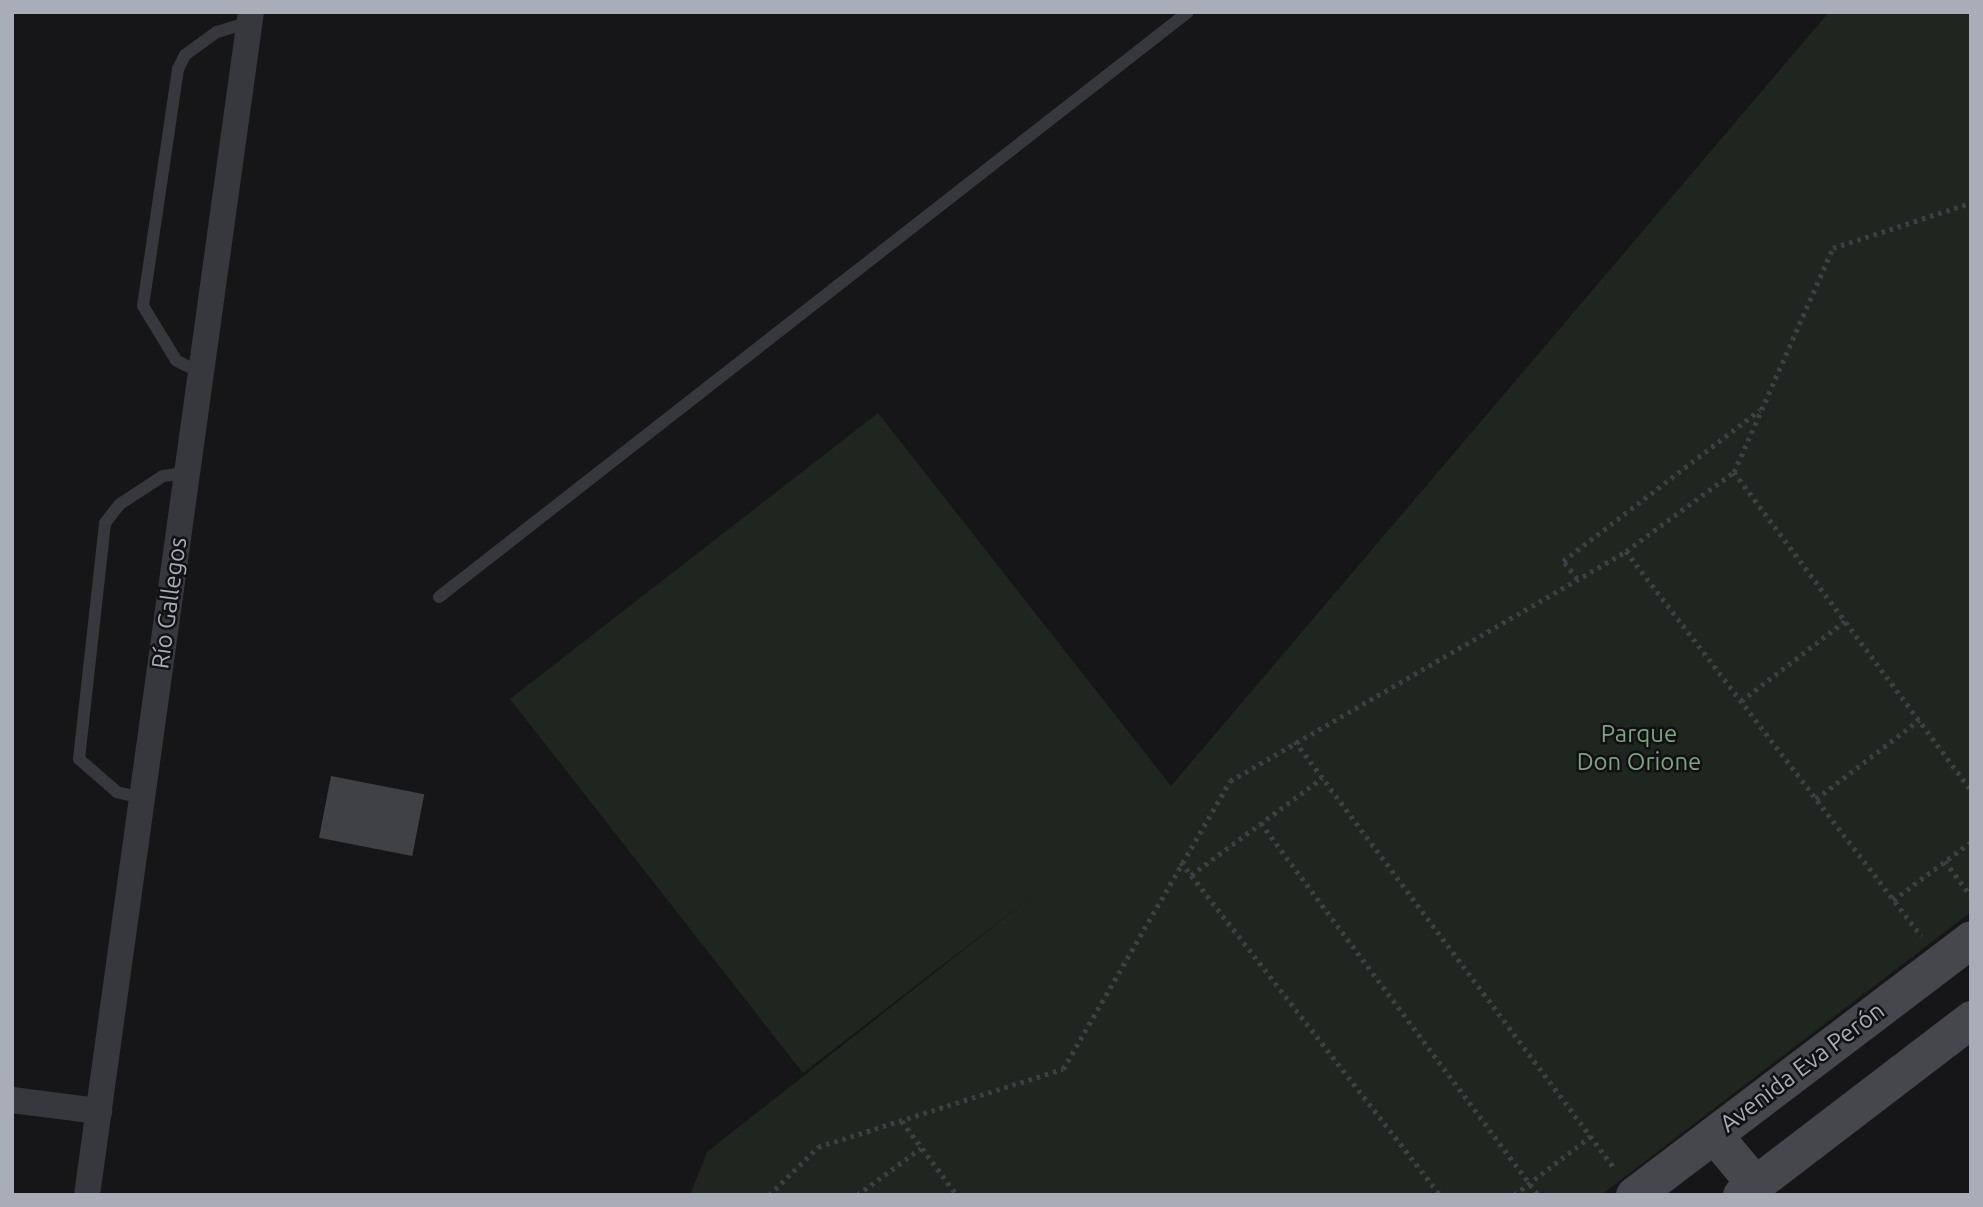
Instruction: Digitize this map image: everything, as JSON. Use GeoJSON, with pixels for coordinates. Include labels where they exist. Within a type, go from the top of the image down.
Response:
{"type":"FeatureCollection","features":[{"type":"Feature","properties":{"kind":"main road","name":"Avenida Eva Perón"},"geometry":{"type":"LineString","coordinates":[[1634,1194],[1971,939]]}},
{"type":"Feature","properties":{"kind":"main road"},"geometry":{"type":"LineString","coordinates":[[1714,1135],[1748,1189],[1971,1019]]}},
{"type":"Feature","properties":{"kind":"street","name":"Río Gallegos"},"geometry":{"type":"LineString","coordinates":[[87,1195],[250,17]]}},
{"type":"Feature","properties":{"kind":"street"},"geometry":{"type":"LineString","coordinates":[[12,1100],[99,1111]]}},
{"type":"Feature","properties":{"kind":"lane"},"geometry":{"type":"LineString","coordinates":[[439,597],[1188,12]]}},
{"type":"Feature","properties":{"kind":"lane"},"geometry":{"type":"LineString","coordinates":[[201,373],[176,360],[143,306],[178,69],[185,55],[217,32],[250,17]]}},
{"type":"Feature","properties":{"kind":"lane"},"geometry":{"type":"LineString","coordinates":[[142,798],[117,792],[79,759],[104,523],[120,504],[163,476],[187,473]]}},
{"type":"Feature","properties":{"kind":"path"},"geometry":{"type":"LineString","coordinates":[[769,1195],[818,1147],[1063,1069],[1077,1055],[1181,862],[1230,781],[1626,551],[1734,472],[1832,247],[1971,204]]}},
{"type":"Feature","properties":{"kind":"path"},"geometry":{"type":"LineString","coordinates":[[1577,579],[1563,561],[1760,410]]}},
{"type":"Feature","properties":{"kind":"path"},"geometry":{"type":"LineString","coordinates":[[1734,472],[1971,790]]}},
{"type":"Feature","properties":{"kind":"path"},"geometry":{"type":"LineString","coordinates":[[1626,551],[1941,962]]}},
{"type":"Feature","properties":{"kind":"path"},"geometry":{"type":"LineString","coordinates":[[1741,701],[1845,621]]}},
{"type":"Feature","properties":{"kind":"path"},"geometry":{"type":"LineString","coordinates":[[1816,799],[1919,720]]}},
{"type":"Feature","properties":{"kind":"path"},"geometry":{"type":"LineString","coordinates":[[1295,741],[1634,1194]]}},
{"type":"Feature","properties":{"kind":"path"},"geometry":{"type":"LineString","coordinates":[[1191,875],[1322,778]]}},
{"type":"Feature","properties":{"kind":"path"},"geometry":{"type":"LineString","coordinates":[[1261,823],[1538,1195]]}},
{"type":"Feature","properties":{"kind":"path"},"geometry":{"type":"LineString","coordinates":[[1893,900],[1971,842]]}},
{"type":"Feature","properties":{"kind":"path"},"geometry":{"type":"LineString","coordinates":[[1181,862],[1440,1195]]}},
{"type":"Feature","properties":{"kind":"path"},"geometry":{"type":"LineString","coordinates":[[1945,862],[1971,896]]}},
{"type":"Feature","properties":{"kind":"path"},"geometry":{"type":"LineString","coordinates":[[902,1121],[957,1195]]}},
{"type":"Feature","properties":{"kind":"path"},"geometry":{"type":"LineString","coordinates":[[1514,1195],[1591,1136]]}},
{"type":"Feature","properties":{"kind":"path"},"geometry":{"type":"LineString","coordinates":[[857,1195],[922,1148]]}},
{"type":"Feature","properties":{"kind":"green space","name":"Parque Don Orione"},"geometry":{"type":"Polygon","coordinates":[[[1829,12],[1971,12],[1971,912],[1601,1195],[690,1195],[707,1152],[1037,892],[803,1073],[510,699],[878,413],[1171,786],[1829,12]]]}},
{"type":"Feature","properties":{"kind":"building"},"geometry":{"type":"Polygon","coordinates":[[[331,776],[424,794],[412,856],[319,838],[331,776]]]}}]}
